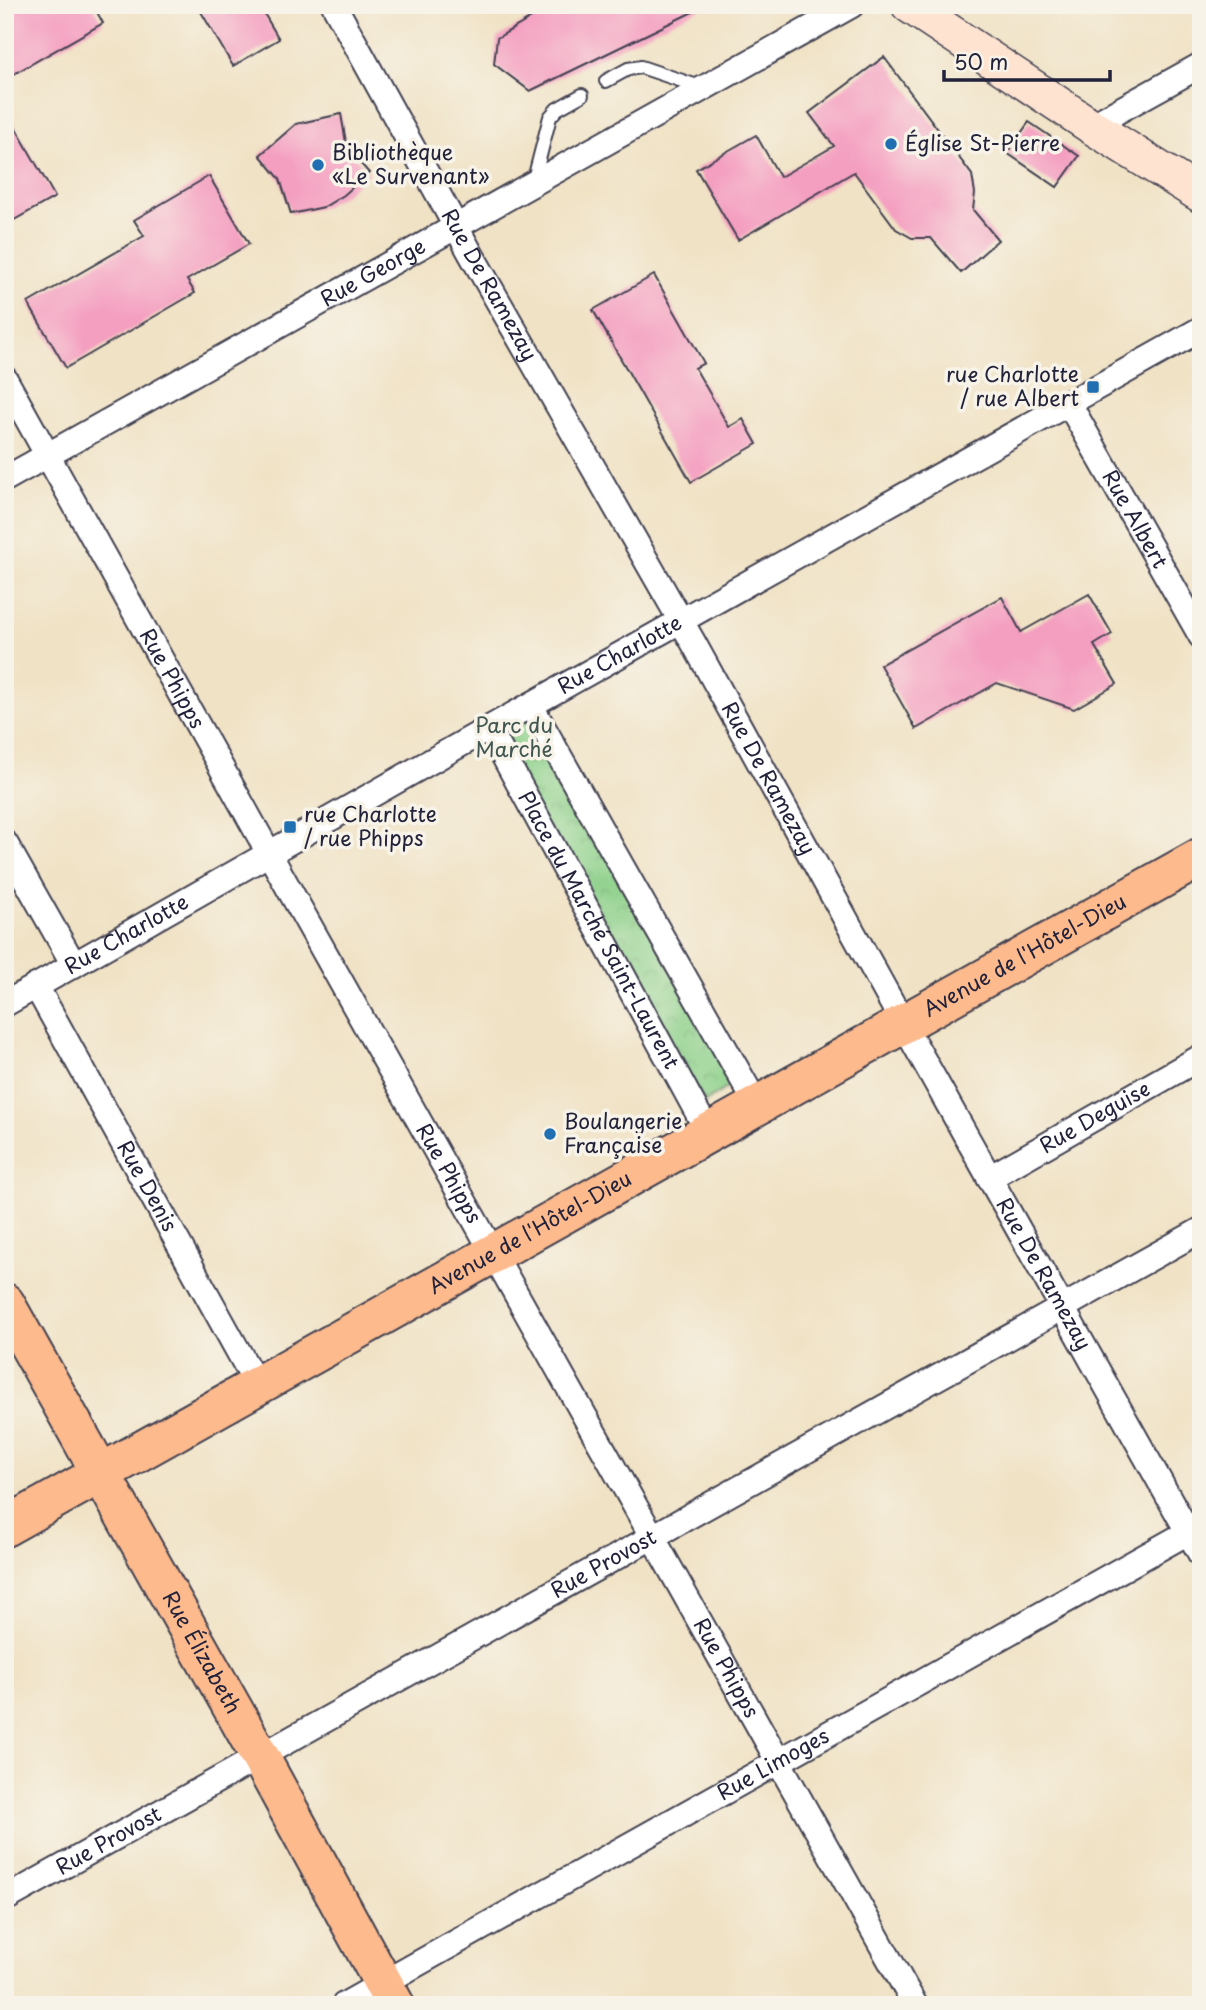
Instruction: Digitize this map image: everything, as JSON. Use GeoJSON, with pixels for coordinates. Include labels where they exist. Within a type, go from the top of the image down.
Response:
{"type":"FeatureCollection","features":[{"type":"Feature","properties":{"kind":"main road","name":"Avenue de l'Hôtel-Dieu"},"geometry":{"type":"LineString","coordinates":[[5,1527],[1201,857]]}},
{"type":"Feature","properties":{"kind":"main road","name":"Rue Élizabeth"},"geometry":{"type":"LineString","coordinates":[[5,1303],[260,1757],[389,1994]]}},
{"type":"Feature","properties":{"kind":"street","name":"Rue De Ramezay"},"geometry":{"type":"LineString","coordinates":[[334,5],[681,622],[989,1178],[1194,1528],[1201,1555]]}},
{"type":"Feature","properties":{"kind":"street","name":"Rue George"},"geometry":{"type":"LineString","coordinates":[[5,479],[852,5]]}},
{"type":"Feature","properties":{"kind":"street"},"geometry":{"type":"LineString","coordinates":[[909,5],[1091,126],[1201,195]]}},
{"type":"Feature","properties":{"kind":"street"},"geometry":{"type":"LineString","coordinates":[[1091,126],[1201,65]]}},
{"type":"Feature","properties":{"kind":"street","name":"Rue Charlotte"},"geometry":{"type":"LineString","coordinates":[[5,1004],[1201,329]]}},
{"type":"Feature","properties":{"kind":"street","name":"Rue Phipps"},"geometry":{"type":"LineString","coordinates":[[5,379],[915,2005]]}},
{"type":"Feature","properties":{"kind":"street","name":"Rue Albert"},"geometry":{"type":"LineString","coordinates":[[1068,402],[1201,636]]}},
{"type":"Feature","properties":{"kind":"street"},"geometry":{"type":"LineString","coordinates":[[531,706],[757,1105]]}},
{"type":"Feature","properties":{"kind":"street","name":"Place du Marché Saint-Laurent"},"geometry":{"type":"LineString","coordinates":[[489,729],[708,1132]]}},
{"type":"Feature","properties":{"kind":"street"},"geometry":{"type":"LineString","coordinates":[[5,844],[74,965]]}},
{"type":"Feature","properties":{"kind":"street","name":"Rue Denis"},"geometry":{"type":"LineString","coordinates":[[36,986],[258,1387]]}},
{"type":"Feature","properties":{"kind":"street","name":"Rue Deguise"},"geometry":{"type":"LineString","coordinates":[[989,1178],[1201,1057]]}},
{"type":"Feature","properties":{"kind":"street","name":"Rue Provost"},"geometry":{"type":"LineString","coordinates":[[5,1899],[1201,1230]]}},
{"type":"Feature","properties":{"kind":"street","name":"Rue Limoges"},"geometry":{"type":"LineString","coordinates":[[344,2005],[389,1994],[779,1759],[1194,1528]]}},
{"type":"Feature","properties":{"kind":"lane"},"geometry":{"type":"LineString","coordinates":[[606,81],[628,69],[641,67],[703,88]]}},
{"type":"Feature","properties":{"kind":"lane"},"geometry":{"type":"LineString","coordinates":[[533,183],[550,117],[557,109],[582,94]]}},
{"type":"Feature","properties":{"kind":"green space","name":"Parc du Marché"},"geometry":{"type":"Polygon","coordinates":[[[523,703],[734,1083],[705,1102],[478,728],[523,703]]]}},
{"type":"Feature","properties":{"kind":"building"},"geometry":{"type":"Polygon","coordinates":[[[5,5],[93,5],[103,23],[12,75],[5,62],[5,5]]]}},
{"type":"Feature","properties":{"kind":"building"},"geometry":{"type":"Polygon","coordinates":[[[197,5],[259,5],[279,39],[233,66],[197,5]]]}},
{"type":"Feature","properties":{"kind":"building"},"geometry":{"type":"Polygon","coordinates":[[[526,5],[707,5],[530,91],[494,64],[497,38],[533,17],[526,5]]]}},
{"type":"Feature","properties":{"kind":"building","name":"Église St-Pierre"},"geometry":{"type":"Polygon","coordinates":[[[884,57],[972,175],[975,193],[973,210],[998,240],[961,273],[931,238],[912,238],[896,229],[854,172],[738,240],[696,169],[756,135],[780,177],[834,146],[809,113],[884,57]]]}},
{"type":"Feature","properties":{"kind":"building"},"geometry":{"type":"Polygon","coordinates":[[[5,109],[55,197],[5,225],[5,109]]]}},
{"type":"Feature","properties":{"kind":"building"},"geometry":{"type":"Polygon","coordinates":[[[341,114],[347,148],[369,173],[344,195],[324,207],[291,214],[280,179],[260,155],[296,124],[341,114]]]}},
{"type":"Feature","properties":{"kind":"building"},"geometry":{"type":"Polygon","coordinates":[[[1029,122],[1079,156],[1057,187],[1007,153],[1029,122]]]}},
{"type":"Feature","properties":{"kind":"building"},"geometry":{"type":"Polygon","coordinates":[[[209,176],[249,244],[187,280],[195,293],[66,368],[28,303],[144,236],[134,220],[209,176]]]}},
{"type":"Feature","properties":{"kind":"building"},"geometry":{"type":"Polygon","coordinates":[[[654,275],[704,363],[695,368],[729,427],[743,419],[757,444],[691,482],[593,310],[654,275]]]}},
{"type":"Feature","properties":{"kind":"building"},"geometry":{"type":"Polygon","coordinates":[[[1089,594],[1112,634],[1094,645],[1117,684],[1074,709],[997,683],[916,729],[880,665],[1002,597],[1021,632],[1089,594]]]}},
{"type":"Feature","properties":{"kind":"place","name":"Église St-Pierre"},"geometry":{"type":"Point","coordinates":[891,144]}},
{"type":"Feature","properties":{"kind":"place","name":"Bibliothèque «Le Survenant»"},"geometry":{"type":"Point","coordinates":[318,165]}},
{"type":"Feature","properties":{"kind":"place","name":"rue Charlotte / rue Albert"},"geometry":{"type":"Point","coordinates":[1093,387]}},
{"type":"Feature","properties":{"kind":"place","name":"rue Charlotte / rue Phipps"},"geometry":{"type":"Point","coordinates":[290,827]}},
{"type":"Feature","properties":{"kind":"place","name":"Boulangerie Française"},"geometry":{"type":"Point","coordinates":[550,1134]}}]}
